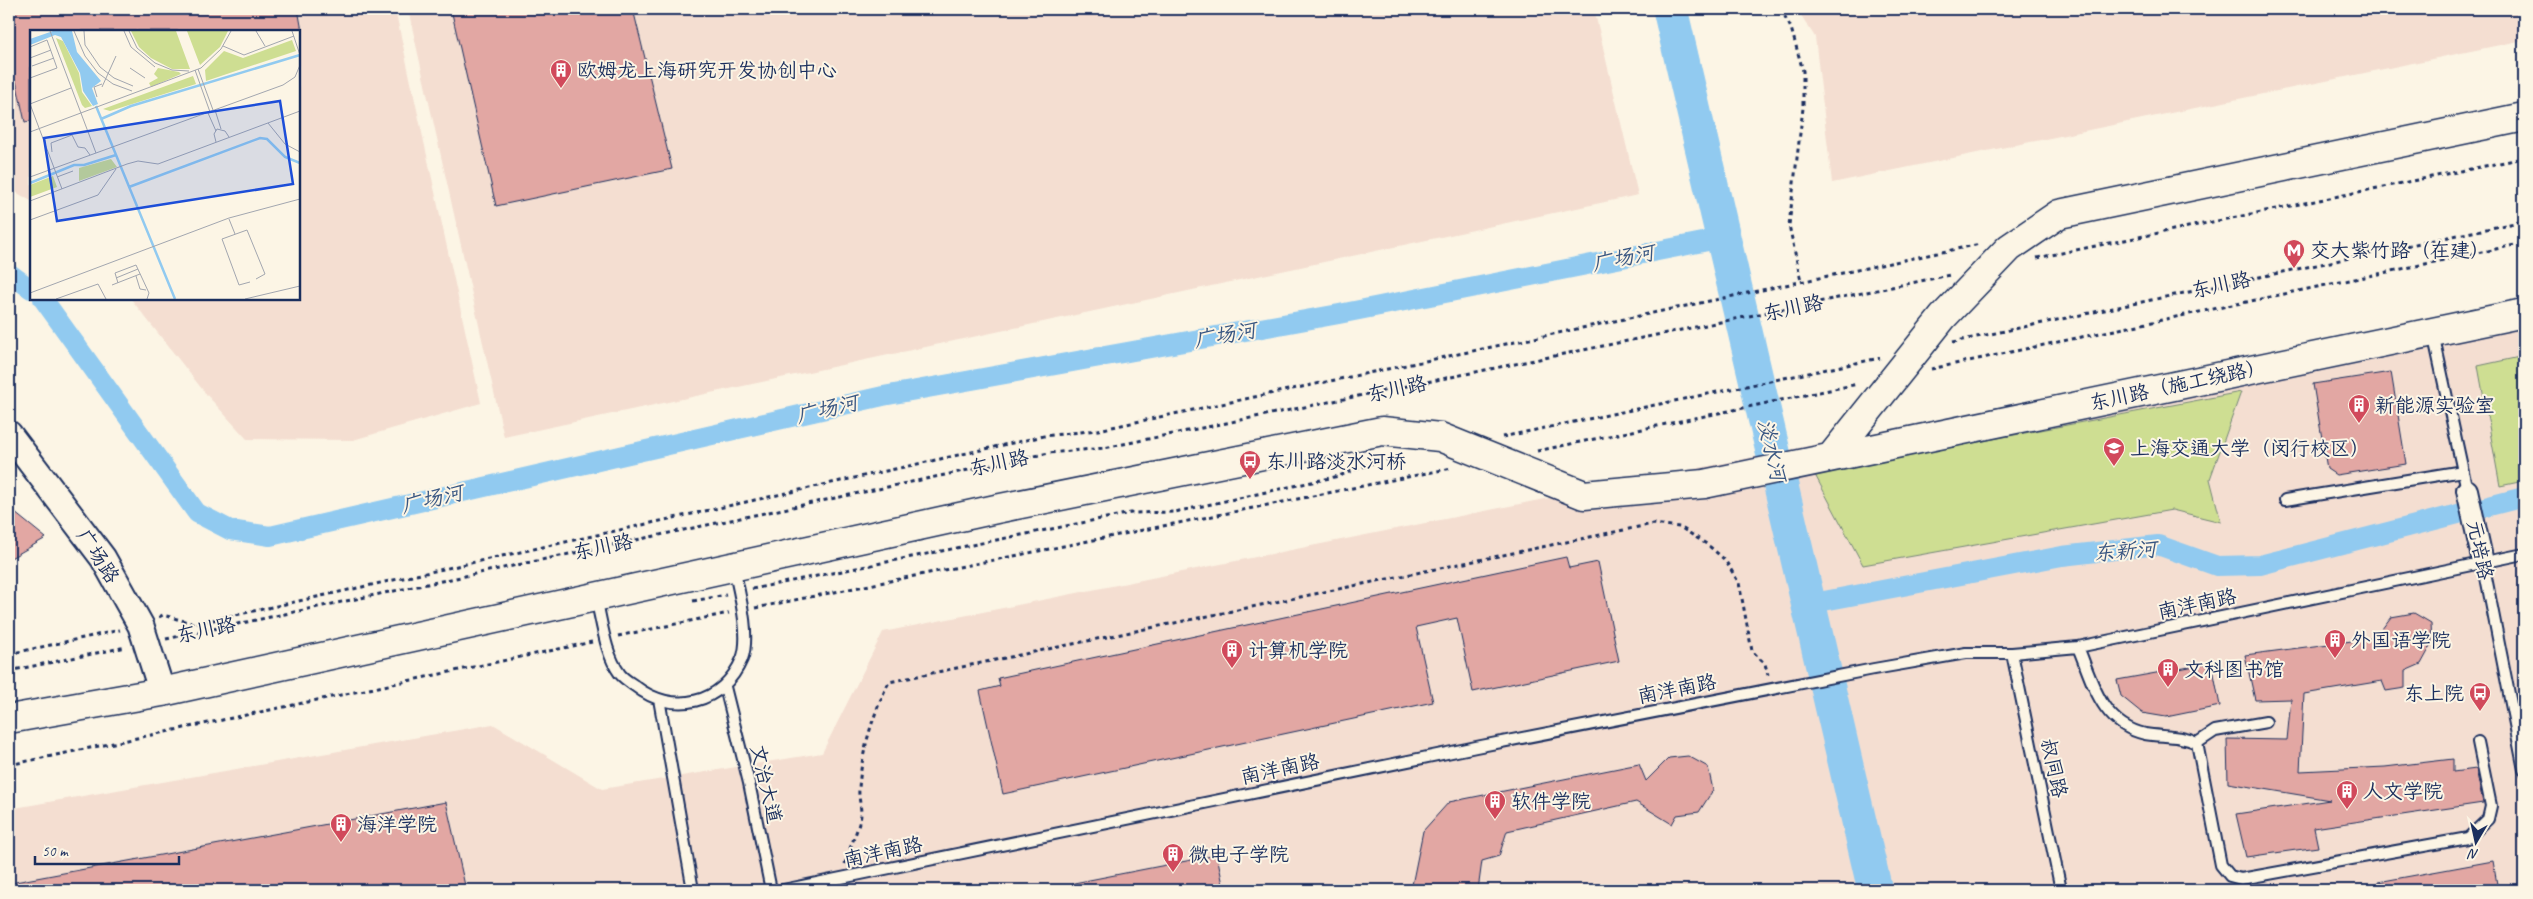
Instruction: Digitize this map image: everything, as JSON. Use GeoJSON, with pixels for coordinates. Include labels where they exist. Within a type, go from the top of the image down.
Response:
{"type":"FeatureCollection","features":[{"type":"Feature","properties":{"kind":"main road"},"geometry":{"type":"LineString","coordinates":[[1831,457],[1943,317],[2009,248],[2059,214],[2524,117]]}},
{"type":"Feature","properties":{"kind":"main road","name":"东川路（施工绕路）"},"geometry":{"type":"LineString","coordinates":[[1704,484],[2524,313]]}},
{"type":"Feature","properties":{"kind":"main road","name":"东川路"},"geometry":{"type":"LineString","coordinates":[[9,720],[162,692],[596,598],[736,580],[996,509],[1382,431],[1440,437],[1584,495],[1704,484]]}},
{"type":"Feature","properties":{"kind":"street","name":"广场路"},"geometry":{"type":"LineString","coordinates":[[9,434],[103,558],[143,635],[162,692]]}},
{"type":"Feature","properties":{"kind":"street","name":"元培路"},"geometry":{"type":"LineString","coordinates":[[2465,480],[2483,562]]}},
{"type":"Feature","properties":{"kind":"lane","name":"元培路"},"geometry":{"type":"LineString","coordinates":[[2432,332],[2465,480]]}},
{"type":"Feature","properties":{"kind":"lane"},"geometry":{"type":"LineString","coordinates":[[2285,500],[2465,480]]}},
{"type":"Feature","properties":{"kind":"lane","name":"南洋南路"},"geometry":{"type":"LineString","coordinates":[[783,890],[1476,747],[1874,669],[1966,654],[2012,653],[2078,647],[2524,554]]}},
{"type":"Feature","properties":{"kind":"lane","name":"元培路"},"geometry":{"type":"LineString","coordinates":[[2483,562],[2524,770]]}},
{"type":"Feature","properties":{"kind":"lane"},"geometry":{"type":"LineString","coordinates":[[596,598],[608,650],[621,675],[648,696],[678,703],[703,700],[724,686],[742,658],[745,622],[736,580]]}},
{"type":"Feature","properties":{"kind":"lane"},"geometry":{"type":"LineString","coordinates":[[2078,647],[2094,691],[2107,713],[2124,727],[2144,734],[2186,738],[2197,744]]}},
{"type":"Feature","properties":{"kind":"lane","name":"叔同路"},"geometry":{"type":"LineString","coordinates":[[2012,653],[2061,890]]}},
{"type":"Feature","properties":{"kind":"lane","name":"文治大道"},"geometry":{"type":"LineString","coordinates":[[724,686],[749,784],[772,890]]}},
{"type":"Feature","properties":{"kind":"lane"},"geometry":{"type":"LineString","coordinates":[[659,699],[693,890]]}},
{"type":"Feature","properties":{"kind":"lane"},"geometry":{"type":"LineString","coordinates":[[2197,744],[2216,731],[2266,722]]}},
{"type":"Feature","properties":{"kind":"lane"},"geometry":{"type":"LineString","coordinates":[[2197,744],[2221,865],[2230,876],[2241,879],[2468,838],[2488,819],[2491,806],[2478,742]]}},
{"type":"Feature","properties":{"kind":"path"},"geometry":{"type":"LineString","coordinates":[[9,654],[143,635],[163,615],[195,624],[1044,436],[1098,430],[1801,281],[1789,225],[1803,108],[1803,71],[1791,28],[1781,9]]}},
{"type":"Feature","properties":{"kind":"path"},"geometry":{"type":"LineString","coordinates":[[2030,259],[2524,158]]}},
{"type":"Feature","properties":{"kind":"path","name":"东川路"},"geometry":{"type":"LineString","coordinates":[[1944,344],[2524,221]]}},
{"type":"Feature","properties":{"kind":"path"},"geometry":{"type":"LineString","coordinates":[[1928,370],[2524,243]]}},
{"type":"Feature","properties":{"kind":"path","name":"东川路"},"geometry":{"type":"LineString","coordinates":[[9,671],[143,635],[1050,453],[1104,448],[1953,275]]}},
{"type":"Feature","properties":{"kind":"path"},"geometry":{"type":"LineString","coordinates":[[1492,439],[1886,356]]}},
{"type":"Feature","properties":{"kind":"path"},"geometry":{"type":"LineString","coordinates":[[1533,452],[1860,384]]}},
{"type":"Feature","properties":{"kind":"path"},"geometry":{"type":"LineString","coordinates":[[684,603],[736,580],[1131,513],[1175,512],[1339,476],[1376,462],[1405,456]]}},
{"type":"Feature","properties":{"kind":"path"},"geometry":{"type":"LineString","coordinates":[[9,765],[742,610],[1456,467]]}},
{"type":"Feature","properties":{"kind":"path"},"geometry":{"type":"LineString","coordinates":[[840,879],[851,841],[861,819],[859,790],[864,756],[880,703],[889,682],[1653,524],[1680,527],[1708,545],[1725,560],[1739,583],[1752,651],[1765,664],[1772,689]]}},
{"type":"Feature","properties":{"kind":"shaded area"},"geometry":{"type":"Polygon","coordinates":[[[9,9],[395,9],[481,403],[353,440],[247,439],[206,394],[132,300],[300,300],[300,30],[30,30],[30,200],[9,188],[9,9]]]}},
{"type":"Feature","properties":{"kind":"shaded area"},"geometry":{"type":"Polygon","coordinates":[[[408,9],[1594,9],[1638,195],[504,437],[408,9]]]}},
{"type":"Feature","properties":{"kind":"shaded area"},"geometry":{"type":"Polygon","coordinates":[[[1797,9],[2524,9],[2524,40],[1832,183],[1815,37],[1797,9]]]}},
{"type":"Feature","properties":{"kind":"shaded area","name":"上海交通大学（闵行校区）"},"geometry":{"type":"Polygon","coordinates":[[[2524,302],[2524,890],[9,890],[9,809],[493,724],[602,789],[822,753],[883,632],[2524,302]]]}},
{"type":"Feature","properties":{"kind":"green space"},"geometry":{"type":"Polygon","coordinates":[[[2524,356],[2524,481],[2500,486],[2478,366],[2524,356]]]}},
{"type":"Feature","properties":{"kind":"green space"},"geometry":{"type":"Polygon","coordinates":[[[2241,392],[2210,479],[2221,522],[2172,510],[1863,565],[1814,473],[2241,392]]]}},
{"type":"Feature","properties":{"kind":"building"},"geometry":{"type":"Polygon","coordinates":[[[9,9],[298,9],[302,31],[30,30],[30,121],[25,122],[16,81],[9,81],[9,9]]]}},
{"type":"Feature","properties":{"kind":"building","name":"欧姆龙上海研究开发协创中心"},"geometry":{"type":"Polygon","coordinates":[[[451,9],[633,9],[672,169],[496,206],[451,9]]]}},
{"type":"Feature","properties":{"kind":"building","name":"新能源实验室"},"geometry":{"type":"Polygon","coordinates":[[[2391,372],[2406,464],[2336,475],[2327,469],[2313,384],[2391,372]]]}},
{"type":"Feature","properties":{"kind":"building"},"geometry":{"type":"Polygon","coordinates":[[[9,508],[46,538],[9,559],[9,508]]]}},
{"type":"Feature","properties":{"kind":"building","name":"计算机学院"},"geometry":{"type":"Polygon","coordinates":[[[1566,557],[1569,568],[1598,562],[1619,661],[1473,692],[1457,618],[1416,627],[1433,702],[1003,794],[980,691],[1000,686],[998,678],[1566,557]]]}},
{"type":"Feature","properties":{"kind":"building"},"geometry":{"type":"Polygon","coordinates":[[[2414,613],[2431,623],[2432,644],[2421,664],[2405,671],[2405,688],[2386,691],[2382,681],[2304,694],[2300,771],[2385,767],[2453,759],[2453,772],[2476,769],[2483,803],[2314,828],[2318,847],[2246,857],[2236,814],[2330,800],[2228,783],[2227,739],[2287,740],[2291,699],[2255,700],[2245,655],[2375,638],[2391,617],[2414,613]]]}},
{"type":"Feature","properties":{"kind":"building","name":"文科图书馆"},"geometry":{"type":"Polygon","coordinates":[[[2212,663],[2220,706],[2166,717],[2142,713],[2121,696],[2117,680],[2212,663]]]}},
{"type":"Feature","properties":{"kind":"building","name":"软件学院"},"geometry":{"type":"Polygon","coordinates":[[[1688,756],[1708,767],[1713,790],[1699,812],[1677,815],[1672,824],[1636,802],[1507,831],[1499,856],[1482,861],[1478,890],[1411,890],[1423,831],[1449,802],[1639,764],[1646,781],[1669,758],[1688,756]]]}},
{"type":"Feature","properties":{"kind":"building","name":"海洋学院"},"geometry":{"type":"Polygon","coordinates":[[[446,802],[466,890],[16,890],[15,882],[446,802]]]}},
{"type":"Feature","properties":{"kind":"building","name":"微电子学院"},"geometry":{"type":"Polygon","coordinates":[[[1217,855],[1224,890],[1075,890],[1074,883],[1217,855]]]}},
{"type":"Feature","properties":{"kind":"building"},"geometry":{"type":"Polygon","coordinates":[[[2493,861],[2498,890],[2378,890],[2378,882],[2493,861]]]}},
{"type":"Feature","properties":{"kind":"waterway","name":"淡水河"},"geometry":{"type":"LineString","coordinates":[[1670,9],[1875,890]]}},
{"type":"Feature","properties":{"kind":"waterway","name":"广场河"},"geometry":{"type":"LineString","coordinates":[[44,300],[197,513],[230,530],[270,536],[883,396],[1339,314],[1723,238]]}},
{"type":"Feature","properties":{"kind":"waterway","name":"广场河"},"geometry":{"type":"LineString","coordinates":[[9,273],[30,288]]}},
{"type":"Feature","properties":{"kind":"waterway","name":"东新河"},"geometry":{"type":"LineString","coordinates":[[1808,604],[2062,556],[2158,545],[2217,566],[2260,565],[2524,497]]}},
{"type":"Feature","properties":{"kind":"place","name":"欧姆龙上海研究开发协创中心"},"geometry":{"type":"Point","coordinates":[561,89]}},
{"type":"Feature","properties":{"kind":"place","name":"交大紫竹路（在建）"},"geometry":{"type":"Point","coordinates":[2294,269]}},
{"type":"Feature","properties":{"kind":"place","name":"新能源实验室"},"geometry":{"type":"Point","coordinates":[2359,424]}},
{"type":"Feature","properties":{"kind":"place","name":"上海交通大学（闵行校区）"},"geometry":{"type":"Point","coordinates":[2114,467]}},
{"type":"Feature","properties":{"kind":"place","name":"东川路淡水河桥"},"geometry":{"type":"Point","coordinates":[1250,480]}},
{"type":"Feature","properties":{"kind":"place","name":"外国语学院"},"geometry":{"type":"Point","coordinates":[2335,659]}},
{"type":"Feature","properties":{"kind":"place","name":"计算机学院"},"geometry":{"type":"Point","coordinates":[1232,669]}},
{"type":"Feature","properties":{"kind":"place","name":"文科图书馆"},"geometry":{"type":"Point","coordinates":[2168,688]}},
{"type":"Feature","properties":{"kind":"place","name":"东上院"},"geometry":{"type":"Point","coordinates":[2480,712]}},
{"type":"Feature","properties":{"kind":"place","name":"人文学院"},"geometry":{"type":"Point","coordinates":[2347,810]}},
{"type":"Feature","properties":{"kind":"place","name":"软件学院"},"geometry":{"type":"Point","coordinates":[1495,820]}},
{"type":"Feature","properties":{"kind":"place","name":"海洋学院"},"geometry":{"type":"Point","coordinates":[341,843]}},
{"type":"Feature","properties":{"kind":"place","name":"微电子学院"},"geometry":{"type":"Point","coordinates":[1173,873]}}]}
